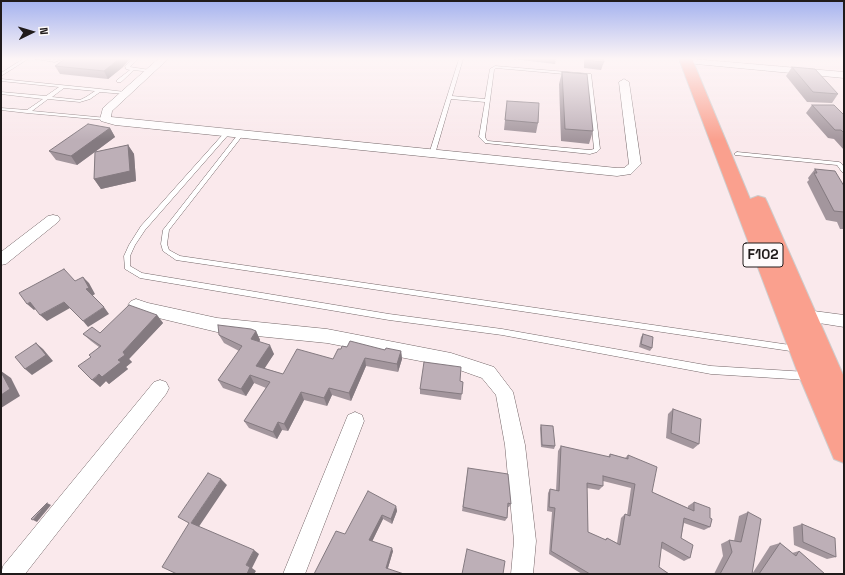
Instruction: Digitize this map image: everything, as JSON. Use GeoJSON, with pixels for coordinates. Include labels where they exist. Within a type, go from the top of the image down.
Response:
{"type":"FeatureCollection","features":[{"type":"Feature","properties":{"kind":"highway","name":"F102"},"geometry":{"type":"LineString","coordinates":[[703,86],[823,379],[844,449]]}},
{"type":"Feature","properties":{"kind":"highway","name":"F102"},"geometry":{"type":"LineString","coordinates":[[704,86],[737,154],[806,316],[812,353]]}},
{"type":"Feature","properties":{"kind":"highway","name":"F102"},"geometry":{"type":"LineString","coordinates":[[823,379],[844,407]]}},
{"type":"Feature","properties":{"kind":"street"},"geometry":{"type":"LineString","coordinates":[[134,86],[107,110],[105,119],[115,122],[618,172],[627,171],[635,164],[625,86]]}},
{"type":"Feature","properties":{"kind":"street"},"geometry":{"type":"LineString","coordinates":[[1,260],[14,252],[53,219]]}},
{"type":"Feature","properties":{"kind":"street"},"geometry":{"type":"LineString","coordinates":[[136,306],[146,310],[217,325],[342,339],[451,360],[488,372],[504,392],[515,445],[525,541],[522,574]]}},
{"type":"Feature","properties":{"kind":"street"},"geometry":{"type":"LineString","coordinates":[[806,316],[844,321]]}},
{"type":"Feature","properties":{"kind":"street"},"geometry":{"type":"LineString","coordinates":[[11,574],[160,388]]}},
{"type":"Feature","properties":{"kind":"street"},"geometry":{"type":"LineString","coordinates":[[294,574],[356,421]]}},
{"type":"Feature","properties":{"kind":"lane"},"geometry":{"type":"LineString","coordinates":[[27,112],[64,86],[125,93]]}},
{"type":"Feature","properties":{"kind":"lane"},"geometry":{"type":"LineString","coordinates":[[432,154],[453,86]]}},
{"type":"Feature","properties":{"kind":"lane"},"geometry":{"type":"LineString","coordinates":[[489,86],[482,137],[487,142],[590,152],[597,148],[590,86]]}},
{"type":"Feature","properties":{"kind":"lane"},"geometry":{"type":"LineString","coordinates":[[1,92],[80,101],[88,98],[100,90]]}},
{"type":"Feature","properties":{"kind":"lane"},"geometry":{"type":"LineString","coordinates":[[450,97],[487,101]]}},
{"type":"Feature","properties":{"kind":"lane"},"geometry":{"type":"LineString","coordinates":[[1,109],[105,119]]}},
{"type":"Feature","properties":{"kind":"lane"},"geometry":{"type":"LineString","coordinates":[[226,133],[143,228],[132,245],[128,256],[127,267],[140,275],[389,317],[502,332],[711,370],[823,379]]}},
{"type":"Feature","properties":{"kind":"lane"},"geometry":{"type":"LineString","coordinates":[[241,134],[166,230],[164,244],[166,251],[178,258],[812,353]]}},
{"type":"Feature","properties":{"kind":"lane"},"geometry":{"type":"LineString","coordinates":[[737,154],[841,164],[844,171]]}},
{"type":"Feature","properties":{"kind":"building"},"geometry":{"type":"Polygon","coordinates":[[[563,86],[588,86],[593,131],[565,129],[563,86]]]}},
{"type":"Feature","properties":{"kind":"building"},"geometry":{"type":"Polygon","coordinates":[[[808,86],[830,86],[838,94],[813,92],[808,86]]]}},
{"type":"Feature","properties":{"kind":"building"},"geometry":{"type":"Polygon","coordinates":[[[507,101],[539,103],[538,123],[505,120],[507,101]]]}},
{"type":"Feature","properties":{"kind":"building"},"geometry":{"type":"Polygon","coordinates":[[[812,105],[834,105],[844,115],[844,133],[841,130],[835,130],[812,105]]]}},
{"type":"Feature","properties":{"kind":"building"},"geometry":{"type":"Polygon","coordinates":[[[88,124],[110,128],[71,156],[49,151],[88,124]]]}},
{"type":"Feature","properties":{"kind":"building"},"geometry":{"type":"Polygon","coordinates":[[[128,145],[130,171],[94,179],[95,152],[128,145]]]}},
{"type":"Feature","properties":{"kind":"building"},"geometry":{"type":"Polygon","coordinates":[[[815,169],[835,171],[844,186],[844,212],[834,211],[814,173],[817,173],[815,169]]]}},
{"type":"Feature","properties":{"kind":"building"},"geometry":{"type":"Polygon","coordinates":[[[64,269],[75,281],[83,277],[89,288],[86,289],[104,307],[83,321],[64,302],[40,315],[30,302],[27,304],[19,293],[64,269]]]}},
{"type":"Feature","properties":{"kind":"building"},"geometry":{"type":"Polygon","coordinates":[[[129,305],[157,315],[123,352],[125,355],[118,360],[121,362],[102,377],[99,374],[92,380],[78,366],[91,357],[89,355],[101,346],[83,334],[92,327],[100,333],[129,305]]]}},
{"type":"Feature","properties":{"kind":"building"},"geometry":{"type":"Polygon","coordinates":[[[218,325],[256,331],[251,339],[270,345],[256,366],[283,374],[297,349],[333,359],[338,349],[341,349],[342,346],[347,347],[350,341],[385,350],[386,348],[401,351],[397,364],[365,358],[349,393],[329,388],[324,398],[301,392],[284,424],[278,422],[273,432],[244,421],[270,382],[250,375],[241,389],[218,380],[242,346],[219,335],[218,325]]]}},
{"type":"Feature","properties":{"kind":"building"},"geometry":{"type":"Polygon","coordinates":[[[643,334],[653,337],[652,348],[641,344],[643,334]]]}},
{"type":"Feature","properties":{"kind":"building"},"geometry":{"type":"Polygon","coordinates":[[[36,343],[46,355],[25,369],[15,357],[36,343]]]}},
{"type":"Feature","properties":{"kind":"building"},"geometry":{"type":"Polygon","coordinates":[[[424,362],[461,367],[460,381],[463,382],[462,394],[420,389],[424,362]]]}},
{"type":"Feature","properties":{"kind":"building"},"geometry":{"type":"Polygon","coordinates":[[[1,372],[10,389],[1,395],[1,372]]]}},
{"type":"Feature","properties":{"kind":"building"},"geometry":{"type":"Polygon","coordinates":[[[673,409],[701,419],[699,444],[671,433],[673,409]]]}},
{"type":"Feature","properties":{"kind":"building"},"geometry":{"type":"Polygon","coordinates":[[[541,425],[553,426],[555,446],[542,445],[541,425]]]}},
{"type":"Feature","properties":{"kind":"building"},"geometry":{"type":"Polygon","coordinates":[[[561,446],[610,457],[610,454],[628,459],[628,455],[657,467],[652,492],[694,511],[694,502],[710,508],[710,518],[712,519],[710,527],[684,518],[681,538],[693,545],[690,558],[662,542],[659,567],[669,574],[590,574],[551,551],[555,508],[549,507],[550,489],[559,491],[561,446]],[[603,476],[603,486],[587,483],[588,532],[606,540],[607,538],[620,545],[625,514],[630,516],[635,484],[603,476]]]}},
{"type":"Feature","properties":{"kind":"building"},"geometry":{"type":"Polygon","coordinates":[[[468,468],[508,474],[511,504],[508,503],[507,518],[463,507],[468,468]]]}},
{"type":"Feature","properties":{"kind":"building"},"geometry":{"type":"Polygon","coordinates":[[[208,473],[221,479],[191,523],[254,550],[246,565],[250,567],[247,574],[177,574],[162,567],[189,523],[178,517],[208,473]]]}},
{"type":"Feature","properties":{"kind":"building"},"geometry":{"type":"Polygon","coordinates":[[[368,491],[396,506],[391,519],[382,515],[369,540],[392,548],[386,568],[404,574],[314,574],[336,531],[345,534],[368,491]]]}},
{"type":"Feature","properties":{"kind":"building"},"geometry":{"type":"Polygon","coordinates":[[[47,503],[33,520],[31,519],[47,503]]]}},
{"type":"Feature","properties":{"kind":"building"},"geometry":{"type":"Polygon","coordinates":[[[748,512],[761,519],[752,574],[720,574],[732,552],[729,540],[741,542],[748,512]]]}},
{"type":"Feature","properties":{"kind":"building"},"geometry":{"type":"Polygon","coordinates":[[[802,524],[835,538],[836,557],[803,542],[802,524]]]}},
{"type":"Feature","properties":{"kind":"building"},"geometry":{"type":"Polygon","coordinates":[[[780,543],[796,556],[799,551],[825,574],[759,574],[780,543]]]}},
{"type":"Feature","properties":{"kind":"building"},"geometry":{"type":"Polygon","coordinates":[[[467,549],[505,561],[503,574],[462,574],[467,549]]]}}]}
